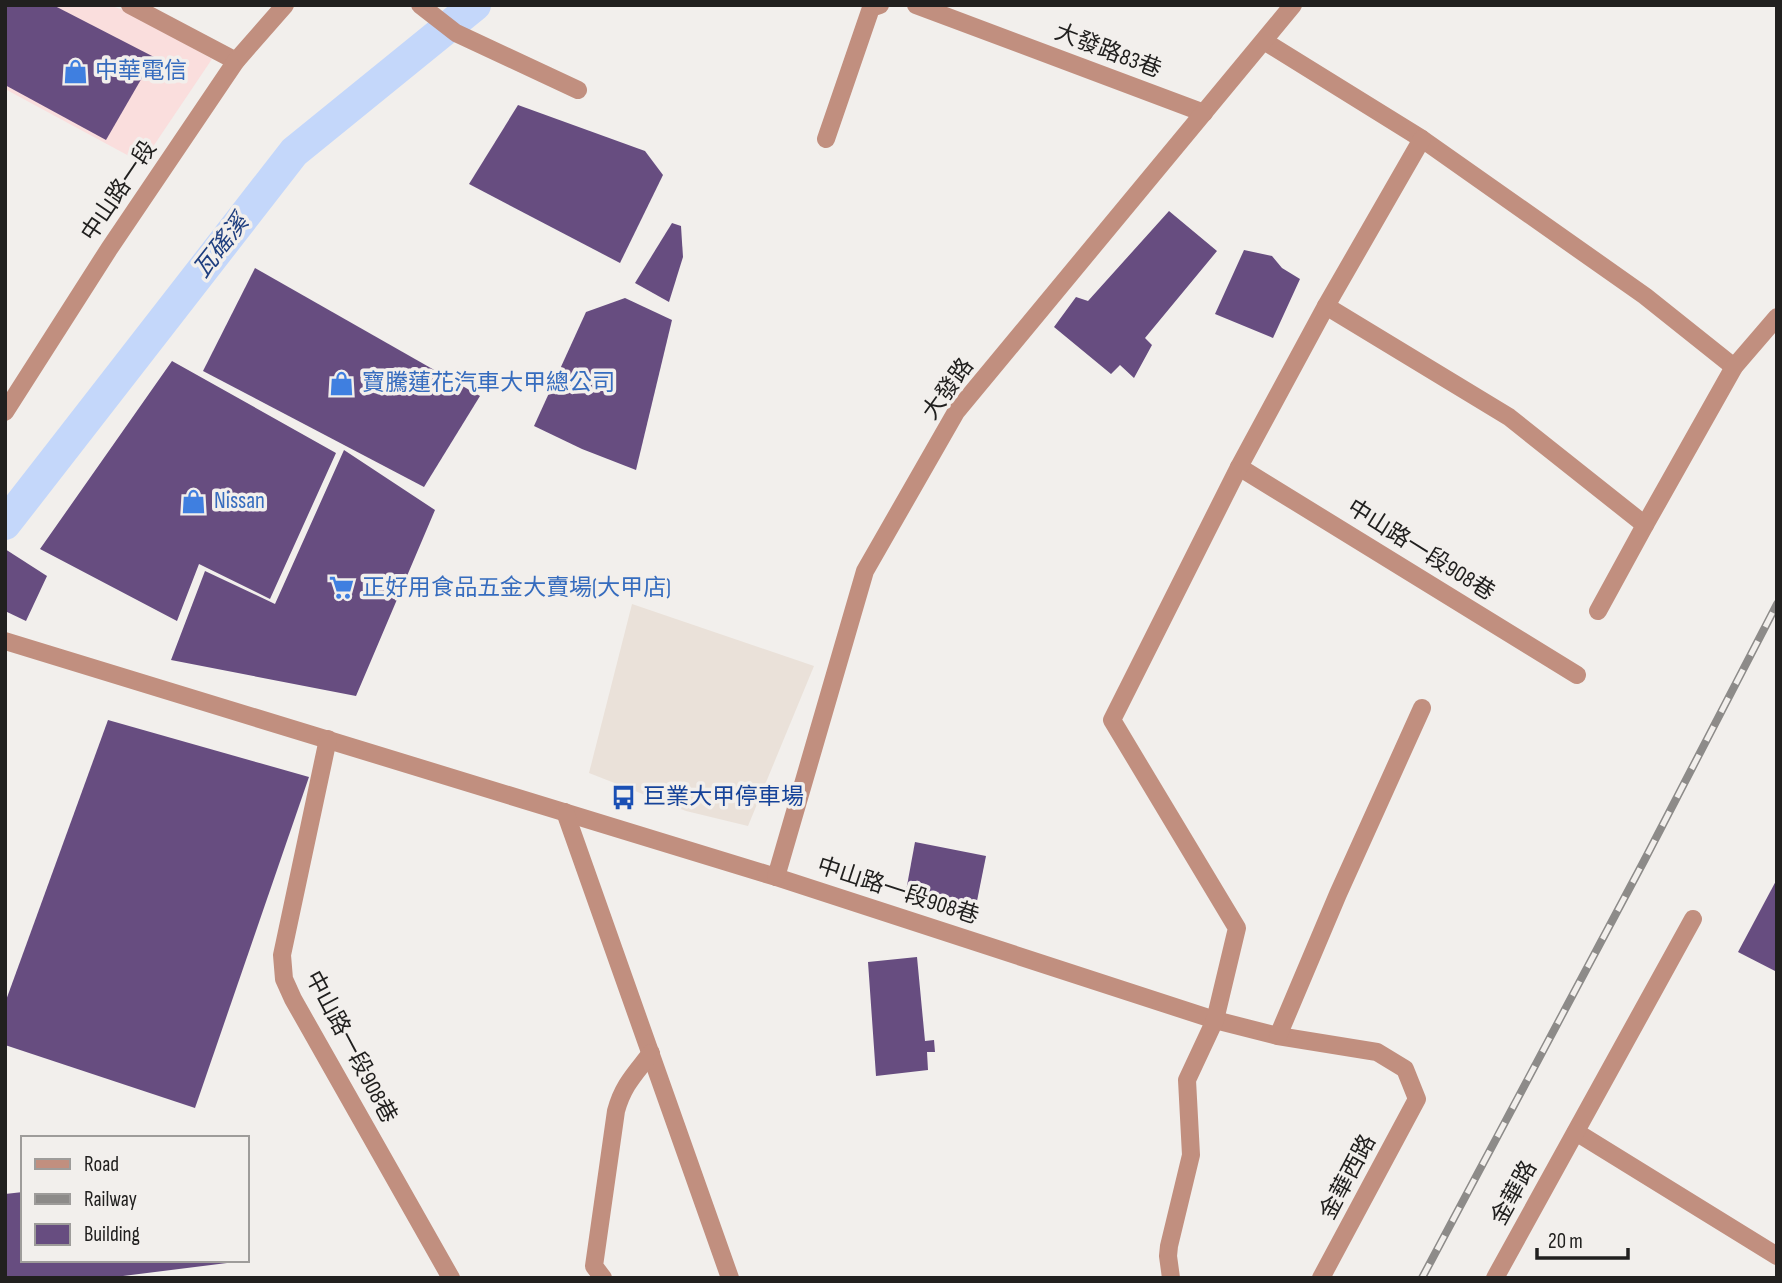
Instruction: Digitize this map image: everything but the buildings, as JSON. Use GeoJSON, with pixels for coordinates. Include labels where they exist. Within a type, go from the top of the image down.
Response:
{"type":"FeatureCollection","features":[{"type":"Feature","properties":{"kind":"street"},"geometry":{"type":"LineString","coordinates":[[130,5],[236,61]]}},
{"type":"Feature","properties":{"kind":"street","name":"中山路一段"},"geometry":{"type":"LineString","coordinates":[[5,412],[109,249],[236,61],[285,5]]}},
{"type":"Feature","properties":{"kind":"street"},"geometry":{"type":"LineString","coordinates":[[826,139],[871,8],[880,5]]}},
{"type":"Feature","properties":{"kind":"street","name":"大發路83巷"},"geometry":{"type":"LineString","coordinates":[[916,5],[1204,113]]}},
{"type":"Feature","properties":{"kind":"street","name":"大發路"},"geometry":{"type":"LineString","coordinates":[[776,877],[865,571],[956,412],[1293,5]]}},
{"type":"Feature","properties":{"kind":"street"},"geometry":{"type":"LineString","coordinates":[[427,11],[456,33],[578,90]]}},
{"type":"Feature","properties":{"kind":"street"},"geometry":{"type":"LineString","coordinates":[[1264,41],[1422,139],[1645,296],[1734,367]]}},
{"type":"Feature","properties":{"kind":"street"},"geometry":{"type":"LineString","coordinates":[[1171,1278],[1168,1266],[1169,1246],[1191,1155],[1187,1080],[1215,1020],[1237,928],[1112,720],[1239,467],[1326,306],[1422,139]]}},
{"type":"Feature","properties":{"kind":"street"},"geometry":{"type":"LineString","coordinates":[[1326,306],[1509,417],[1644,525]]}},
{"type":"Feature","properties":{"kind":"street"},"geometry":{"type":"LineString","coordinates":[[1598,611],[1734,367],[1777,317]]}},
{"type":"Feature","properties":{"kind":"street","name":"中山路一段908巷"},"geometry":{"type":"LineString","coordinates":[[1239,467],[1577,675]]}},
{"type":"Feature","properties":{"kind":"street","name":"中山路一段908巷"},"geometry":{"type":"LineString","coordinates":[[5,641],[776,877],[1215,1020],[1278,1036],[1377,1052],[1405,1069],[1417,1099]]}},
{"type":"Feature","properties":{"kind":"street"},"geometry":{"type":"LineString","coordinates":[[1278,1036],[1338,894],[1422,708]]}},
{"type":"Feature","properties":{"kind":"street","name":"中山路一段908巷"},"geometry":{"type":"LineString","coordinates":[[328,739],[282,955],[284,979],[447,1276]]}},
{"type":"Feature","properties":{"kind":"street"},"geometry":{"type":"LineString","coordinates":[[565,812],[730,1278]]}},
{"type":"Feature","properties":{"kind":"street","name":"金華路"},"geometry":{"type":"LineString","coordinates":[[1495,1278],[1693,919]]}},
{"type":"Feature","properties":{"kind":"street"},"geometry":{"type":"LineString","coordinates":[[596,1274],[618,1104],[626,1084],[651,1053]]}},
{"type":"Feature","properties":{"kind":"street","name":"金華西路"},"geometry":{"type":"LineString","coordinates":[[1321,1278],[1417,1099]]}},
{"type":"Feature","properties":{"kind":"street"},"geometry":{"type":"LineString","coordinates":[[1576,1132],[1777,1256]]}},
{"type":"Feature","properties":{"kind":"shaded area","name":"中華電信"},"geometry":{"type":"Polygon","coordinates":[[[5,5],[109,5],[132,13],[212,59],[142,163],[5,89],[5,5]]]}},
{"type":"Feature","properties":{"kind":"shaded area","name":"巨業大甲停車場"},"geometry":{"type":"Polygon","coordinates":[[[632,604],[814,666],[748,826],[686,811],[589,773],[632,604]]]}},
{"type":"Feature","properties":{"kind":"waterway","name":"瓦磘溪"},"geometry":{"type":"LineString","coordinates":[[5,524],[294,152],[475,5]]}},
{"type":"Feature","properties":{"kind":"railway"},"geometry":{"type":"LineString","coordinates":[[1422,1278],[1777,604]]}},
{"type":"Feature","properties":{"kind":"place","name":"中華電信"},"geometry":{"type":"Point","coordinates":[75,71]}},
{"type":"Feature","properties":{"kind":"place","name":"寶騰蓮花汽車大甲總公司"},"geometry":{"type":"Point","coordinates":[342,383]}},
{"type":"Feature","properties":{"kind":"place","name":"Nissan"},"geometry":{"type":"Point","coordinates":[194,501]}},
{"type":"Feature","properties":{"kind":"place","name":"正好用食品五金大賣場(大甲店)"},"geometry":{"type":"Point","coordinates":[342,588]}},
{"type":"Feature","properties":{"kind":"place","name":"巨業大甲停車場"},"geometry":{"type":"Point","coordinates":[623,797]}}]}
